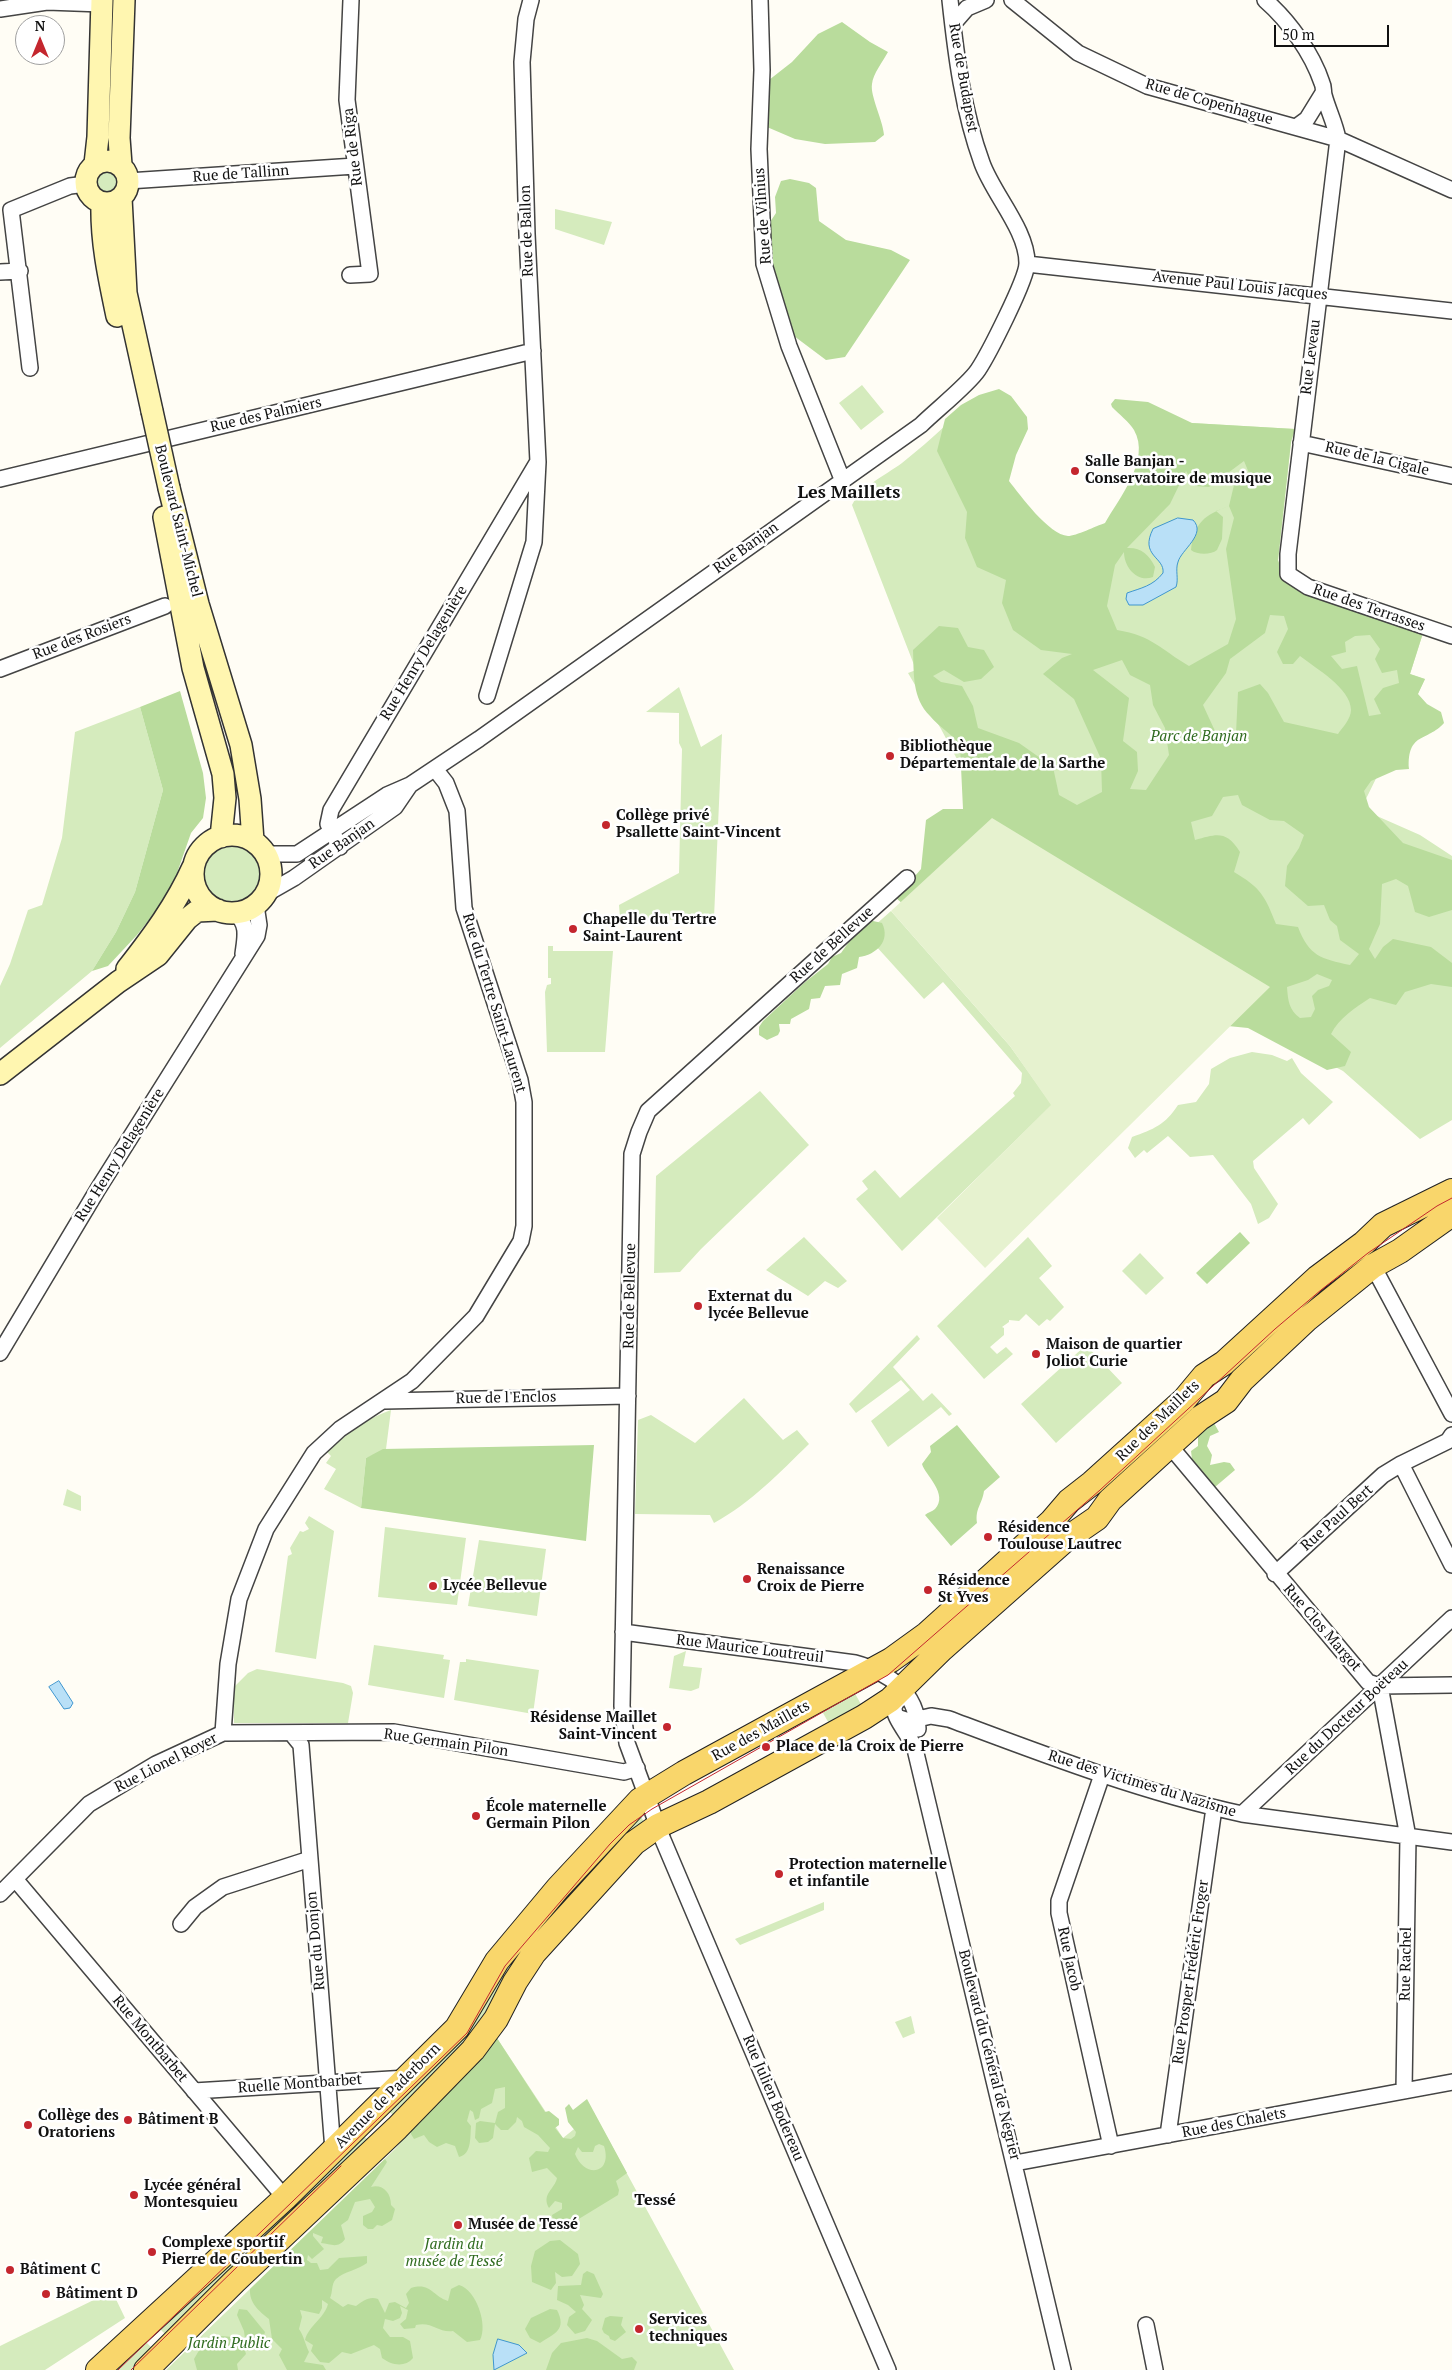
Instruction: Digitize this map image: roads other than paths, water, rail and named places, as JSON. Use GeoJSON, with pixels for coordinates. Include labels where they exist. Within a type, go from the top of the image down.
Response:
{"type":"FeatureCollection","features":[{"type":"Feature","properties":{"kind":"main road","name":"Boulevard Saint-Michel"},"geometry":{"type":"LineString","coordinates":[[124,0],[118,187],[101,226],[105,262],[146,413],[164,489],[241,745],[259,848]]}},
{"type":"Feature","properties":{"kind":"main road"},"geometry":{"type":"LineString","coordinates":[[95,164],[98,137],[102,2]]}},
{"type":"Feature","properties":{"kind":"main road"},"geometry":{"type":"LineString","coordinates":[[108,160],[118,187],[92,197],[86,184],[90,169],[95,164],[108,160]]}},
{"type":"Feature","properties":{"kind":"main road","name":"Boulevard Saint-Michel"},"geometry":{"type":"LineString","coordinates":[[164,489],[193,668],[223,774],[225,798],[221,836]]}},
{"type":"Feature","properties":{"kind":"main road"},"geometry":{"type":"LineString","coordinates":[[0,1074],[118,982],[158,956],[186,919],[197,911],[226,911],[261,899],[271,876],[270,863],[259,848],[238,836],[221,836],[203,848],[183,890],[118,982]]}},
{"type":"Feature","properties":{"kind":"main road"},"geometry":{"type":"LineString","coordinates":[[194,866],[193,879],[197,892],[204,901],[226,911]]}},
{"type":"Feature","properties":{"kind":"main road","name":"Rue des Maillets"},"geometry":{"type":"LineString","coordinates":[[647,1795],[876,1669],[927,1634],[1052,1522],[1069,1501],[1092,1483],[1184,1400],[1204,1376],[1224,1363],[1322,1274],[1364,1243],[1383,1225],[1452,1191]]}},
{"type":"Feature","properties":{"kind":"main road","name":"Rue des Maillets"},"geometry":{"type":"LineString","coordinates":[[658,1826],[710,1802],[893,1706],[942,1649],[1058,1546],[1096,1518],[1110,1500],[1200,1418],[1230,1398],[1242,1380],[1306,1320],[1374,1266],[1400,1251],[1452,1214]]}},
{"type":"Feature","properties":{"kind":"main road","name":"Avenue de Paderborn"},"geometry":{"type":"LineString","coordinates":[[98,2370],[285,2198],[457,2028],[497,1961],[558,1888],[647,1795]]}},
{"type":"Feature","properties":{"kind":"main road","name":"Avenue de Paderborn"},"geometry":{"type":"LineString","coordinates":[[146,2370],[235,2281],[397,2128],[474,2050],[496,2019],[515,1982],[534,1953],[634,1842],[658,1826]]}},
{"type":"Feature","properties":{"kind":"street","name":"Rue de Riga"},"geometry":{"type":"LineString","coordinates":[[350,275],[370,274],[347,100],[351,0]]}},
{"type":"Feature","properties":{"kind":"street","name":"Rue de Ballon"},"geometry":{"type":"LineString","coordinates":[[487,696],[534,542],[538,462],[527,234],[522,62],[526,19],[531,0]]}},
{"type":"Feature","properties":{"kind":"street","name":"Rue de Vilnius"},"geometry":{"type":"LineString","coordinates":[[760,0],[762,70],[759,149],[764,264],[789,346],[842,479]]}},
{"type":"Feature","properties":{"kind":"street","name":"Rue de Budapest"},"geometry":{"type":"LineString","coordinates":[[950,0],[956,57],[969,123],[983,166],[1017,230],[1027,264]]}},
{"type":"Feature","properties":{"kind":"street"},"geometry":{"type":"LineString","coordinates":[[953,24],[967,8],[986,0]]}},
{"type":"Feature","properties":{"kind":"street","name":"Rue de Copenhague"},"geometry":{"type":"LineString","coordinates":[[1012,0],[1078,53],[1147,86],[1338,139],[1452,190]]}},
{"type":"Feature","properties":{"kind":"street"},"geometry":{"type":"LineString","coordinates":[[1265,0],[1278,12],[1313,61],[1335,122],[1338,139]]}},
{"type":"Feature","properties":{"kind":"street"},"geometry":{"type":"LineString","coordinates":[[0,9],[47,2],[102,2]]}},
{"type":"Feature","properties":{"kind":"street"},"geometry":{"type":"LineString","coordinates":[[1296,127],[1306,119],[1323,93]]}},
{"type":"Feature","properties":{"kind":"street","name":"Rue Leveau"},"geometry":{"type":"LineString","coordinates":[[1288,574],[1288,554],[1338,139]]}},
{"type":"Feature","properties":{"kind":"street","name":"Rue de Tallinn"},"geometry":{"type":"LineString","coordinates":[[118,187],[355,166]]}},
{"type":"Feature","properties":{"kind":"street"},"geometry":{"type":"LineString","coordinates":[[30,368],[20,271],[11,210],[70,186],[86,184]]}},
{"type":"Feature","properties":{"kind":"street","name":"Rue Banjan"},"geometry":{"type":"LineString","coordinates":[[259,848],[297,854],[387,795],[410,785],[479,739],[920,425],[978,372],[1020,286],[1027,264]]}},
{"type":"Feature","properties":{"kind":"street","name":"Avenue Paul Louis Jacques"},"geometry":{"type":"LineString","coordinates":[[1027,264],[1318,294],[1452,311]]}},
{"type":"Feature","properties":{"kind":"street"},"geometry":{"type":"LineString","coordinates":[[0,272],[20,271]]}},
{"type":"Feature","properties":{"kind":"street","name":"Rue des Palmiers"},"geometry":{"type":"LineString","coordinates":[[0,479],[533,352]]}},
{"type":"Feature","properties":{"kind":"street","name":"Rue de la Cigale"},"geometry":{"type":"LineString","coordinates":[[1301,443],[1452,476]]}},
{"type":"Feature","properties":{"kind":"street","name":"Rue Henry Delagenière"},"geometry":{"type":"LineString","coordinates":[[340,847],[328,824],[331,810],[538,462]]}},
{"type":"Feature","properties":{"kind":"street","name":"Rue des Terrasses"},"geometry":{"type":"LineString","coordinates":[[1288,574],[1308,587],[1452,636]]}},
{"type":"Feature","properties":{"kind":"street","name":"Rue des Rosiers"},"geometry":{"type":"LineString","coordinates":[[0,669],[165,606]]}},
{"type":"Feature","properties":{"kind":"street","name":"Rue du Tertre Saint-Laurent"},"geometry":{"type":"LineString","coordinates":[[223,1733],[228,1664],[239,1599],[266,1530],[314,1453],[340,1429],[384,1400],[421,1372],[476,1316],[521,1240],[524,1226],[524,1102],[520,1080],[464,908],[457,811],[446,784],[435,769]]}},
{"type":"Feature","properties":{"kind":"street","name":"Rue Banjan"},"geometry":{"type":"LineString","coordinates":[[261,899],[340,847],[394,807],[410,785]]}},
{"type":"Feature","properties":{"kind":"street","name":"Rue de Bellevue"},"geometry":{"type":"LineString","coordinates":[[658,1826],[627,1743],[622,1706],[632,1154],[648,1111],[907,878]]}},
{"type":"Feature","properties":{"kind":"street","name":"Rue Henry Delagenière"},"geometry":{"type":"LineString","coordinates":[[0,1352],[98,1189],[257,936],[261,899]]}},
{"type":"Feature","properties":{"kind":"street","name":"Rue Henry Delagenière"},"geometry":{"type":"LineString","coordinates":[[226,911],[242,918],[246,933],[243,958]]}},
{"type":"Feature","properties":{"kind":"street"},"geometry":{"type":"LineString","coordinates":[[1374,1266],[1452,1414]]}},
{"type":"Feature","properties":{"kind":"street","name":"Rue de l'Enclos"},"geometry":{"type":"LineString","coordinates":[[384,1400],[628,1396]]}},
{"type":"Feature","properties":{"kind":"street","name":"Rue Paul Bert"},"geometry":{"type":"LineString","coordinates":[[1275,1574],[1383,1475],[1448,1441],[1452,1435]]}},
{"type":"Feature","properties":{"kind":"street","name":"Rue Clos Margot"},"geometry":{"type":"LineString","coordinates":[[1170,1446],[1275,1574],[1368,1682],[1380,1686]]}},
{"type":"Feature","properties":{"kind":"street"},"geometry":{"type":"LineString","coordinates":[[1401,1464],[1452,1565]]}},
{"type":"Feature","properties":{"kind":"street","name":"Rue du Docteur Boëteau"},"geometry":{"type":"LineString","coordinates":[[1242,1814],[1452,1618]]}},
{"type":"Feature","properties":{"kind":"street","name":"Rue Maurice Loutreuil"},"geometry":{"type":"LineString","coordinates":[[623,1632],[855,1662],[876,1669]]}},
{"type":"Feature","properties":{"kind":"street"},"geometry":{"type":"LineString","coordinates":[[876,1669],[894,1680],[893,1706],[913,1707],[917,1719]]}},
{"type":"Feature","properties":{"kind":"street"},"geometry":{"type":"LineString","coordinates":[[1408,1837],[1380,1686],[1452,1685]]}},
{"type":"Feature","properties":{"kind":"street","name":"Rue des Victimes du Nazisme"},"geometry":{"type":"LineString","coordinates":[[893,1706],[909,1721],[931,1716],[949,1720],[1102,1775],[1214,1808],[1242,1814],[1452,1842]]}},
{"type":"Feature","properties":{"kind":"street","name":"Boulevard du Général de Négrier"},"geometry":{"type":"LineString","coordinates":[[893,1706],[913,1740],[1016,2164],[1063,2370]]}},
{"type":"Feature","properties":{"kind":"street","name":"Boulevard du Général de Négrier"},"geometry":{"type":"LineString","coordinates":[[913,1740],[919,1729],[917,1719]]}},
{"type":"Feature","properties":{"kind":"street","name":"Rue Germain Pilon"},"geometry":{"type":"LineString","coordinates":[[223,1733],[275,1731],[292,1734],[394,1732],[624,1772],[637,1768]]}},
{"type":"Feature","properties":{"kind":"street","name":"Rue Lionel Royer"},"geometry":{"type":"LineString","coordinates":[[0,1894],[89,1804],[156,1764],[223,1733]]}},
{"type":"Feature","properties":{"kind":"street","name":"Rue du Donjon"},"geometry":{"type":"LineString","coordinates":[[292,1734],[301,1745],[333,2150]]}},
{"type":"Feature","properties":{"kind":"street","name":"Rue Jacob"},"geometry":{"type":"LineString","coordinates":[[1102,1775],[1059,1902],[1059,1913],[1111,2146]]}},
{"type":"Feature","properties":{"kind":"street","name":"Rue Prosper Frédéric Froger"},"geometry":{"type":"LineString","coordinates":[[1168,2135],[1214,1808]]}},
{"type":"Feature","properties":{"kind":"street","name":"Rue Julien Bodereau"},"geometry":{"type":"LineString","coordinates":[[658,1826],[888,2370]]}},
{"type":"Feature","properties":{"kind":"street","name":"Rue Rachel"},"geometry":{"type":"LineString","coordinates":[[1404,2090],[1408,1837]]}},
{"type":"Feature","properties":{"kind":"street"},"geometry":{"type":"LineString","coordinates":[[181,1924],[195,1907],[223,1887],[310,1859]]}},
{"type":"Feature","properties":{"kind":"street","name":"Rue Montbarbet"},"geometry":{"type":"LineString","coordinates":[[15,1879],[285,2198]]}},
{"type":"Feature","properties":{"kind":"street","name":"Ruelle Montbarbet"},"geometry":{"type":"LineString","coordinates":[[194,2092],[407,2078]]}},
{"type":"Feature","properties":{"kind":"street","name":"Rue des Chalets"},"geometry":{"type":"LineString","coordinates":[[1016,2164],[1452,2082]]}},
{"type":"Feature","properties":{"kind":"street"},"geometry":{"type":"LineString","coordinates":[[1146,2325],[1155,2370]]}},
{"type":"Feature","properties":{"kind":"water"},"geometry":{"type":"Polygon","coordinates":[[[1178,518],[1193,520],[1197,531],[1178,562],[1176,587],[1143,605],[1129,605],[1126,599],[1127,593],[1151,584],[1163,573],[1163,568],[1149,545],[1149,538],[1153,529],[1178,518]]]}},
{"type":"Feature","properties":{"kind":"water"},"geometry":{"type":"Polygon","coordinates":[[[59,1681],[73,1703],[70,1708],[64,1709],[49,1687],[59,1681]]]}},
{"type":"Feature","properties":{"kind":"water"},"geometry":{"type":"Polygon","coordinates":[[[498,2339],[519,2345],[527,2353],[494,2370],[493,2355],[498,2339]]]}},
{"type":"Feature","properties":{"kind":"tram line"},"geometry":{"type":"LineString","coordinates":[[118,2370],[467,2033],[505,1966],[610,1844],[629,1825],[652,1809],[888,1675],[1100,1490],[1275,1329],[1321,1290],[1368,1253],[1437,1206],[1452,1198]]}},
{"type":"Feature","properties":{"kind":"tram line"},"geometry":{"type":"LineString","coordinates":[[131,2370],[341,2166]]}},
{"type":"Feature","properties":{"kind":"place","name":"Salle Banjan - Conservatoire de musique"},"geometry":{"type":"Point","coordinates":[1075,471]}},
{"type":"Feature","properties":{"kind":"place","name":"Bibliothèque Départementale de la Sarthe"},"geometry":{"type":"Point","coordinates":[890,756]}},
{"type":"Feature","properties":{"kind":"place","name":"Collège privé Psallette Saint-Vincent"},"geometry":{"type":"Point","coordinates":[606,825]}},
{"type":"Feature","properties":{"kind":"place","name":"Chapelle du Tertre Saint-Laurent"},"geometry":{"type":"Point","coordinates":[573,929]}},
{"type":"Feature","properties":{"kind":"place","name":"Externat du lycée Bellevue"},"geometry":{"type":"Point","coordinates":[698,1306]}},
{"type":"Feature","properties":{"kind":"place","name":"Maison de quartier Joliot Curie"},"geometry":{"type":"Point","coordinates":[1036,1354]}},
{"type":"Feature","properties":{"kind":"place","name":"Résidence Toulouse Lautrec"},"geometry":{"type":"Point","coordinates":[988,1537]}},
{"type":"Feature","properties":{"kind":"place","name":"Renaissance Croix de Pierre"},"geometry":{"type":"Point","coordinates":[747,1579]}},
{"type":"Feature","properties":{"kind":"place","name":"Lycée Bellevue"},"geometry":{"type":"Point","coordinates":[433,1586]}},
{"type":"Feature","properties":{"kind":"place","name":"Résidence St Yves"},"geometry":{"type":"Point","coordinates":[928,1590]}},
{"type":"Feature","properties":{"kind":"place","name":"Résidense Maillet Saint-Vincent"},"geometry":{"type":"Point","coordinates":[667,1727]}},
{"type":"Feature","properties":{"kind":"place","name":"Place de la Croix de Pierre"},"geometry":{"type":"Point","coordinates":[766,1747]}},
{"type":"Feature","properties":{"kind":"place","name":"École maternelle Germain Pilon"},"geometry":{"type":"Point","coordinates":[476,1816]}},
{"type":"Feature","properties":{"kind":"place","name":"Protection maternelle et infantile"},"geometry":{"type":"Point","coordinates":[779,1874]}},
{"type":"Feature","properties":{"kind":"place","name":"Bâtiment B"},"geometry":{"type":"Point","coordinates":[128,2120]}},
{"type":"Feature","properties":{"kind":"place","name":"Collège des Oratoriens"},"geometry":{"type":"Point","coordinates":[28,2125]}},
{"type":"Feature","properties":{"kind":"place","name":"Lycée général Montesquieu"},"geometry":{"type":"Point","coordinates":[134,2195]}},
{"type":"Feature","properties":{"kind":"place","name":"Musée de Tessé"},"geometry":{"type":"Point","coordinates":[458,2225]}},
{"type":"Feature","properties":{"kind":"place","name":"Complexe sportif Pierre de Coubertin"},"geometry":{"type":"Point","coordinates":[152,2252]}},
{"type":"Feature","properties":{"kind":"place","name":"Bâtiment C"},"geometry":{"type":"Point","coordinates":[10,2270]}},
{"type":"Feature","properties":{"kind":"place","name":"Bâtiment D"},"geometry":{"type":"Point","coordinates":[46,2294]}},
{"type":"Feature","properties":{"kind":"place","name":"Services techniques"},"geometry":{"type":"Point","coordinates":[639,2329]}},
{"type":"Feature","properties":{"kind":"district","name":"Les Maillets"},"geometry":{"type":"Point","coordinates":[849,493]}},
{"type":"Feature","properties":{"kind":"district","name":"Tessé"},"geometry":{"type":"Point","coordinates":[655,2200]}},
{"type":"Feature","properties":{"kind":"park label","name":"Parc de Banjan"},"geometry":{"type":"Point","coordinates":[1199,737]}},
{"type":"Feature","properties":{"kind":"park label","name":"Jardin du musée de Tessé"},"geometry":{"type":"Point","coordinates":[454,2254]}},
{"type":"Feature","properties":{"kind":"park label","name":"Jardin Public"},"geometry":{"type":"Point","coordinates":[229,2344]}}]}
